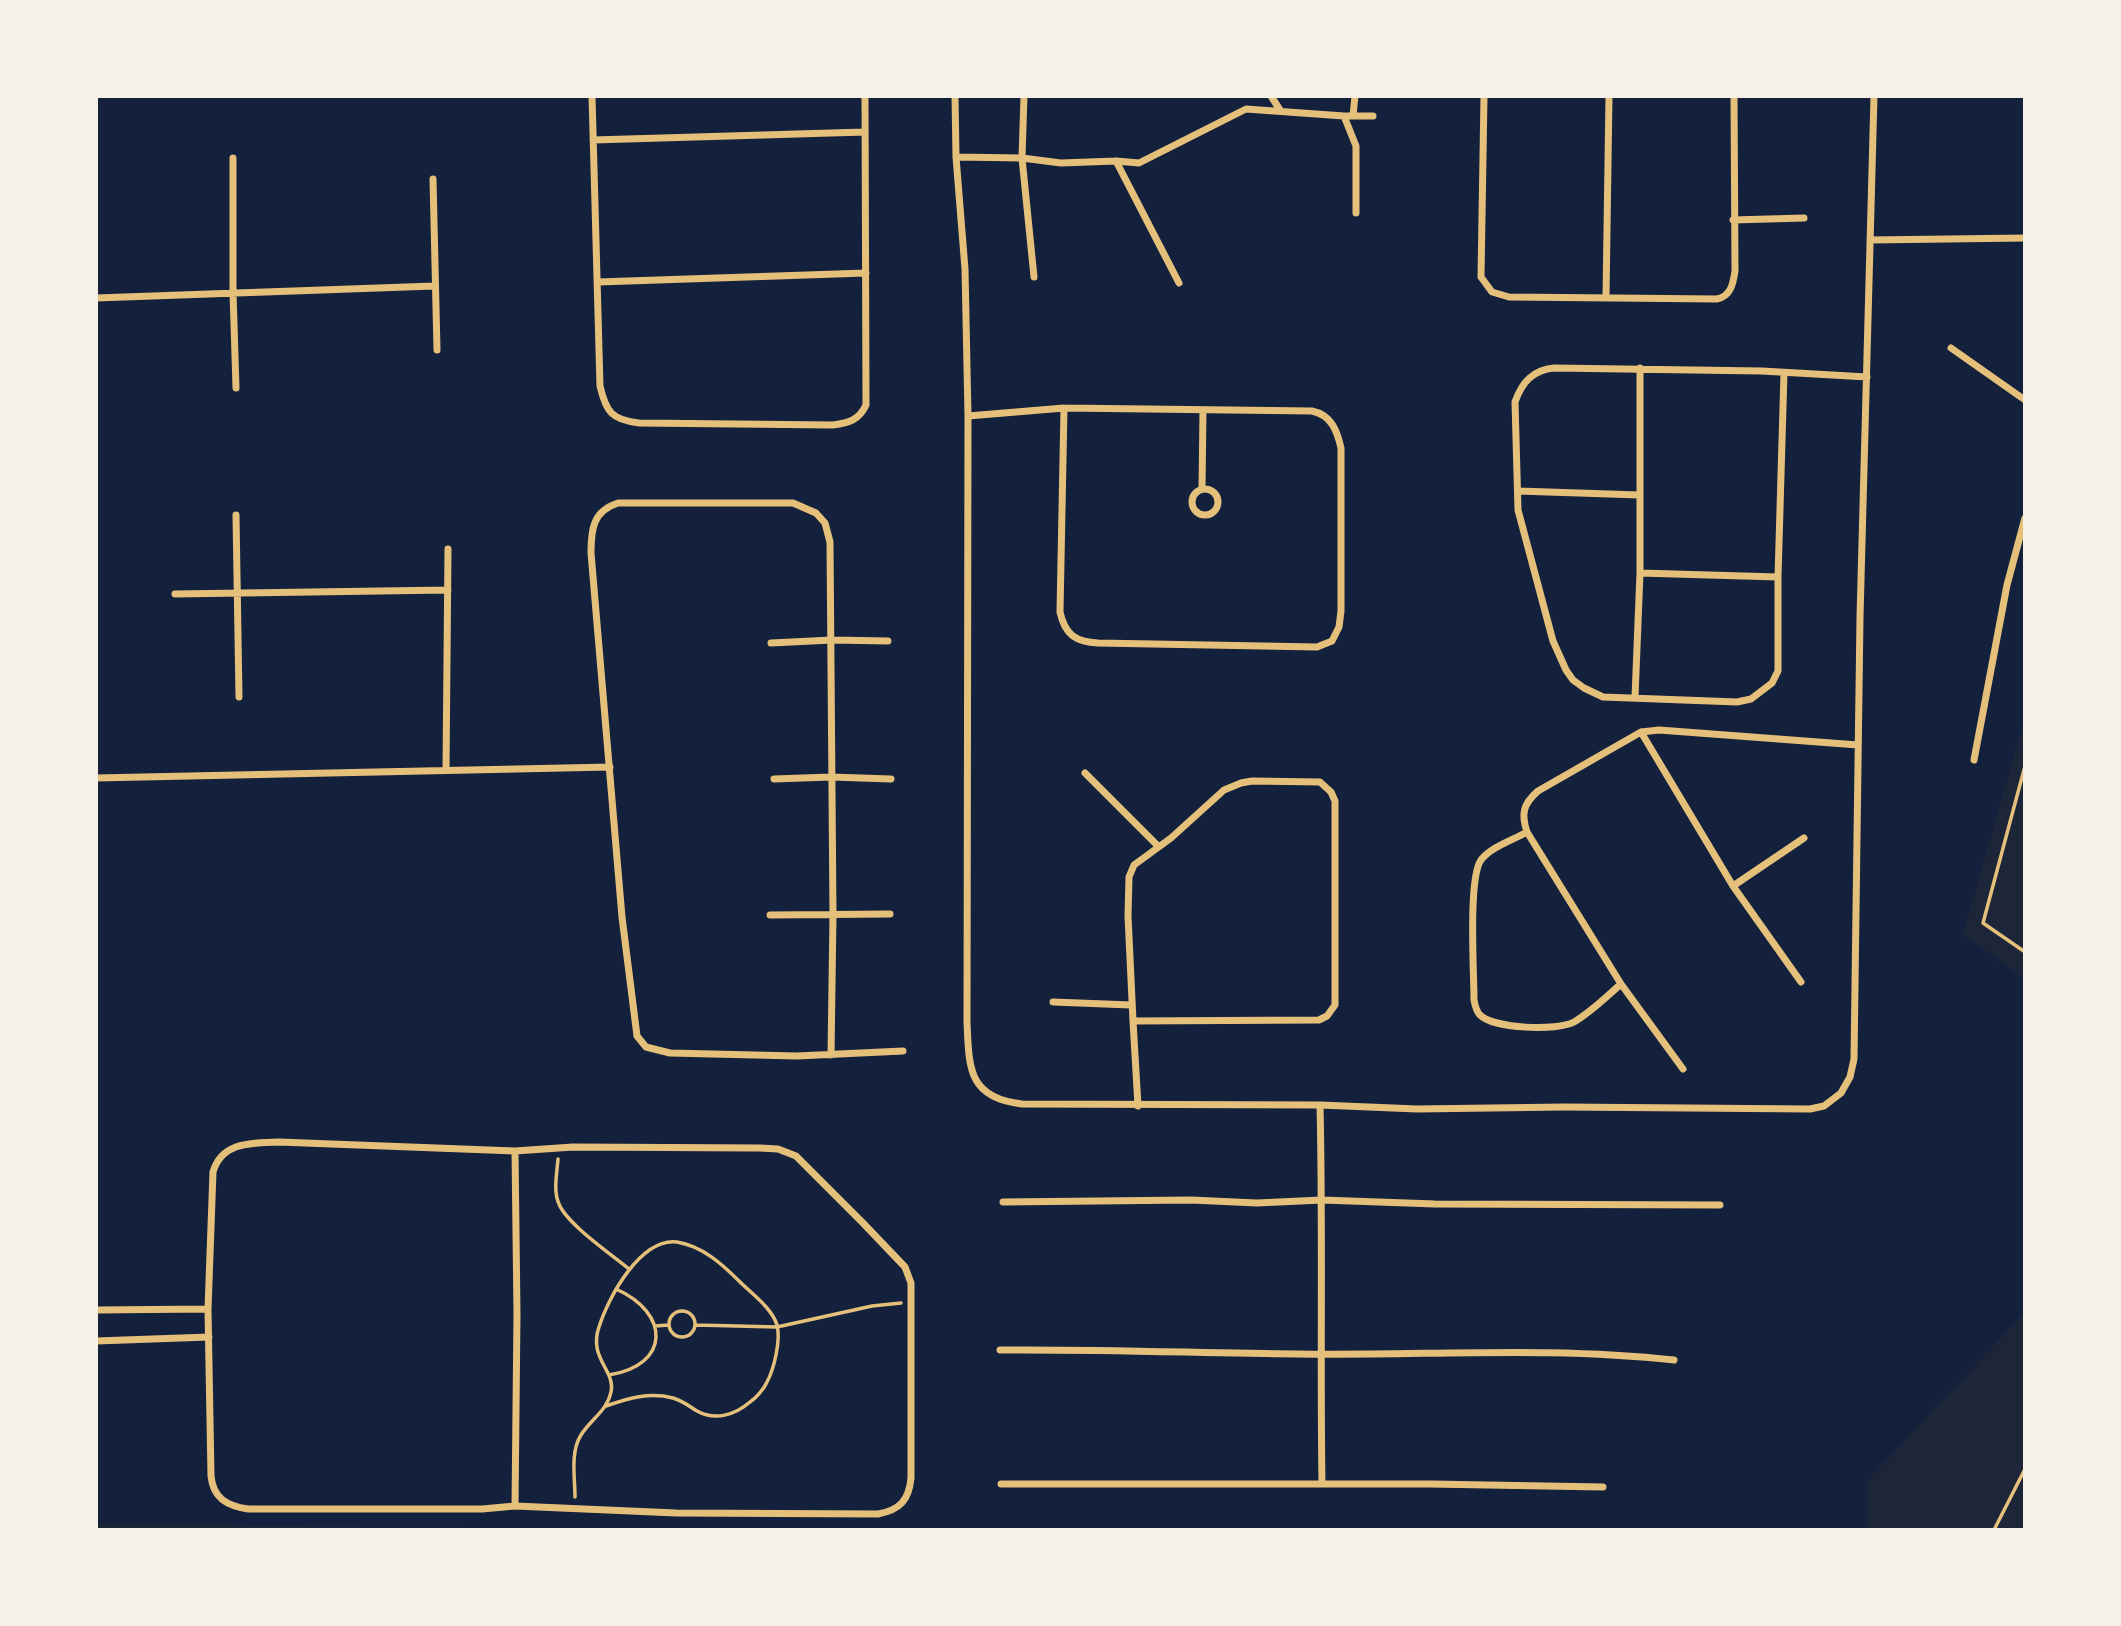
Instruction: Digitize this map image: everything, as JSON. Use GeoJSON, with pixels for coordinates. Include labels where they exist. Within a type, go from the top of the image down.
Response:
{"type":"FeatureCollection","features":[{"type":"Feature","properties":{"kind":"street"},"geometry":{"type":"LineString","coordinates":[[592,96],[600,386],[608,410],[624,421],[639,423],[833,425],[854,420],[862,414],[866,405],[865,96]]}},
{"type":"Feature","properties":{"kind":"street"},"geometry":{"type":"LineString","coordinates":[[955,96],[956,157],[965,270],[968,416],[968,1022],[970,1065],[978,1085],[986,1094],[1005,1102],[1138,1106],[1810,1110],[1833,1101],[1846,1086],[1854,1059],[1858,746],[1874,96]]}},
{"type":"Feature","properties":{"kind":"street"},"geometry":{"type":"LineString","coordinates":[[1024,96],[1022,158],[1034,277]]}},
{"type":"Feature","properties":{"kind":"street"},"geometry":{"type":"LineString","coordinates":[[1271,96],[1280,110]]}},
{"type":"Feature","properties":{"kind":"street"},"geometry":{"type":"LineString","coordinates":[[1353,116],[1355,96]]}},
{"type":"Feature","properties":{"kind":"street"},"geometry":{"type":"LineString","coordinates":[[1483,96],[1481,277],[1485,286],[1498,295],[1508,297],[1722,298],[1728,293],[1733,282],[1734,96]]}},
{"type":"Feature","properties":{"kind":"street"},"geometry":{"type":"LineString","coordinates":[[1606,297],[1609,96]]}},
{"type":"Feature","properties":{"kind":"street"},"geometry":{"type":"LineString","coordinates":[[956,157],[1022,158],[1061,163],[1139,163],[1246,109],[1373,116]]}},
{"type":"Feature","properties":{"kind":"street"},"geometry":{"type":"LineString","coordinates":[[1344,116],[1356,146],[1356,213]]}},
{"type":"Feature","properties":{"kind":"street"},"geometry":{"type":"LineString","coordinates":[[593,140],[865,132]]}},
{"type":"Feature","properties":{"kind":"street"},"geometry":{"type":"LineString","coordinates":[[233,159],[236,388]]}},
{"type":"Feature","properties":{"kind":"street"},"geometry":{"type":"LineString","coordinates":[[1116,161],[1179,283]]}},
{"type":"Feature","properties":{"kind":"street"},"geometry":{"type":"LineString","coordinates":[[433,179],[437,350]]}},
{"type":"Feature","properties":{"kind":"street"},"geometry":{"type":"LineString","coordinates":[[1733,220],[1804,218]]}},
{"type":"Feature","properties":{"kind":"street"},"geometry":{"type":"LineString","coordinates":[[1870,240],[2025,238]]}},
{"type":"Feature","properties":{"kind":"street"},"geometry":{"type":"LineString","coordinates":[[598,282],[866,273]]}},
{"type":"Feature","properties":{"kind":"street"},"geometry":{"type":"LineString","coordinates":[[96,298],[435,286]]}},
{"type":"Feature","properties":{"kind":"street"},"geometry":{"type":"LineString","coordinates":[[1951,348],[2024,398]]}},
{"type":"Feature","properties":{"kind":"street"},"geometry":{"type":"LineString","coordinates":[[1784,373],[1778,577],[1779,660],[1778,671],[1772,683],[1746,701],[1603,697],[1584,688],[1566,670],[1553,640],[1522,529],[1515,402],[1529,378],[1541,369],[1554,368],[1640,368],[1784,373],[1867,377]]}},
{"type":"Feature","properties":{"kind":"street"},"geometry":{"type":"LineString","coordinates":[[1635,697],[1640,573],[1640,368]]}},
{"type":"Feature","properties":{"kind":"street"},"geometry":{"type":"LineString","coordinates":[[968,416],[1064,408],[1312,411],[1326,417],[1334,424],[1341,448],[1341,611],[1336,636],[1326,645],[1317,647],[1084,643],[1070,635],[1062,623],[1060,612],[1064,408]]}},
{"type":"Feature","properties":{"kind":"street"},"geometry":{"type":"LineString","coordinates":[[1202,489],[1203,410]]}},
{"type":"Feature","properties":{"kind":"street"},"geometry":{"type":"LineString","coordinates":[[1518,491],[1639,495]]}},
{"type":"Feature","properties":{"kind":"street"},"geometry":{"type":"LineString","coordinates":[[831,1055],[832,640],[828,532],[825,523],[811,509],[793,503],[618,503],[608,506],[596,517],[591,553],[634,1026],[640,1041],[654,1050],[670,1053],[831,1055],[904,1051]]}},
{"type":"Feature","properties":{"kind":"street"},"geometry":{"type":"LineString","coordinates":[[236,515],[239,697]]}},
{"type":"Feature","properties":{"kind":"street"},"geometry":{"type":"LineString","coordinates":[[1974,760],[2007,585],[2025,518]]}},
{"type":"Feature","properties":{"kind":"street"},"geometry":{"type":"LineString","coordinates":[[446,771],[448,549]]}},
{"type":"Feature","properties":{"kind":"street"},"geometry":{"type":"LineString","coordinates":[[1640,573],[1778,577]]}},
{"type":"Feature","properties":{"kind":"street"},"geometry":{"type":"LineString","coordinates":[[175,594],[448,590]]}},
{"type":"Feature","properties":{"kind":"street"},"geometry":{"type":"LineString","coordinates":[[771,643],[888,641]]}},
{"type":"Feature","properties":{"kind":"street"},"geometry":{"type":"LineString","coordinates":[[1683,1069],[1621,984],[1527,832],[1523,810],[1538,791],[1640,732],[1659,730],[1858,746]]}},
{"type":"Feature","properties":{"kind":"street"},"geometry":{"type":"LineString","coordinates":[[1640,732],[1734,886],[1801,982]]}},
{"type":"Feature","properties":{"kind":"street"},"geometry":{"type":"LineString","coordinates":[[96,778],[610,767]]}},
{"type":"Feature","properties":{"kind":"street"},"geometry":{"type":"LineString","coordinates":[[1085,773],[1158,846]]}},
{"type":"Feature","properties":{"kind":"street"},"geometry":{"type":"LineString","coordinates":[[774,779],[891,779]]}},
{"type":"Feature","properties":{"kind":"street"},"geometry":{"type":"LineString","coordinates":[[1133,1021],[1319,1020],[1327,1016],[1335,1005],[1335,801],[1324,784],[1252,781],[1224,790],[1171,838],[1134,865],[1129,877],[1131,1005],[1138,1106]]}},
{"type":"Feature","properties":{"kind":"street"},"geometry":{"type":"LineString","coordinates":[[1527,832],[1488,853],[1478,866],[1474,887],[1476,1009],[1480,1015],[1495,1024],[1561,1027],[1583,1016],[1621,984]]}},
{"type":"Feature","properties":{"kind":"street"},"geometry":{"type":"LineString","coordinates":[[1734,886],[1804,838]]}},
{"type":"Feature","properties":{"kind":"street"},"geometry":{"type":"LineString","coordinates":[[770,915],[890,915]]}},
{"type":"Feature","properties":{"kind":"street"},"geometry":{"type":"LineString","coordinates":[[1053,1002],[1131,1005]]}},
{"type":"Feature","properties":{"kind":"street"},"geometry":{"type":"LineString","coordinates":[[1320,1105],[1322,1484]]}},
{"type":"Feature","properties":{"kind":"street"},"geometry":{"type":"LineString","coordinates":[[250,1143],[515,1151],[558,1148],[760,1148],[789,1152],[804,1164],[905,1267],[911,1283],[911,1478],[910,1491],[905,1501],[898,1508],[878,1514],[676,1513],[515,1506],[482,1509],[306,1510],[248,1509],[227,1504],[216,1494],[212,1485],[208,1309],[212,1181],[215,1165],[232,1148],[250,1143]]}},
{"type":"Feature","properties":{"kind":"street"},"geometry":{"type":"LineString","coordinates":[[515,1151],[515,1506]]}},
{"type":"Feature","properties":{"kind":"street"},"geometry":{"type":"LineString","coordinates":[[1003,1202],[1191,1200],[1257,1203],[1322,1200],[1435,1204],[1720,1205]]}},
{"type":"Feature","properties":{"kind":"street"},"geometry":{"type":"LineString","coordinates":[[96,1310],[208,1309]]}},
{"type":"Feature","properties":{"kind":"street"},"geometry":{"type":"LineString","coordinates":[[96,1341],[209,1337]]}},
{"type":"Feature","properties":{"kind":"street"},"geometry":{"type":"LineString","coordinates":[[1000,1350],[1188,1350],[1320,1354],[1540,1352],[1674,1360]]}},
{"type":"Feature","properties":{"kind":"street"},"geometry":{"type":"LineString","coordinates":[[1002,1484],[1603,1487]]}},
{"type":"Feature","properties":{"kind":"path"},"geometry":{"type":"LineString","coordinates":[[2025,766],[1983,923],[2025,952]]}},
{"type":"Feature","properties":{"kind":"path"},"geometry":{"type":"LineString","coordinates":[[558,1148],[556,1193],[559,1204],[584,1231],[629,1269]]}},
{"type":"Feature","properties":{"kind":"path"},"geometry":{"type":"LineString","coordinates":[[575,1509],[575,1451],[580,1436],[606,1406],[612,1389],[609,1375],[596,1348],[597,1330],[616,1289],[629,1269],[647,1253],[665,1243],[677,1242],[697,1249],[712,1257],[743,1285],[766,1308],[777,1327],[777,1341],[767,1384],[750,1402],[730,1414],[711,1417],[673,1398],[656,1396],[636,1396],[606,1406]]}},
{"type":"Feature","properties":{"kind":"path"},"geometry":{"type":"LineString","coordinates":[[609,1375],[626,1371],[644,1361],[654,1343],[654,1326],[648,1311],[641,1303],[616,1289]]}},
{"type":"Feature","properties":{"kind":"path"},"geometry":{"type":"LineString","coordinates":[[696,1325],[777,1327],[872,1306],[911,1301]]}},
{"type":"Feature","properties":{"kind":"path"},"geometry":{"type":"LineString","coordinates":[[669,1325],[673,1313],[681,1310],[690,1312],[696,1325]]}},
{"type":"Feature","properties":{"kind":"path"},"geometry":{"type":"LineString","coordinates":[[654,1326],[669,1325]]}},
{"type":"Feature","properties":{"kind":"path"},"geometry":{"type":"LineString","coordinates":[[669,1325],[676,1335],[684,1337],[692,1333],[696,1325]]}},
{"type":"Feature","properties":{"kind":"path"},"geometry":{"type":"LineString","coordinates":[[1994,1529],[2025,1469]]}},
{"type":"Feature","properties":{"kind":"shaded area"},"geometry":{"type":"Polygon","coordinates":[[[2025,718],[2025,979],[1963,934],[2025,718]]]}},
{"type":"Feature","properties":{"kind":"shaded area"},"geometry":{"type":"Polygon","coordinates":[[[2025,1312],[2025,1530],[1868,1530],[1868,1480],[2025,1312]]]}},
{"type":"Feature","properties":{"kind":"shaded area"},"geometry":{"type":"Polygon","coordinates":[[[96,1524],[672,1530],[96,1530],[96,1524]]]}}]}
